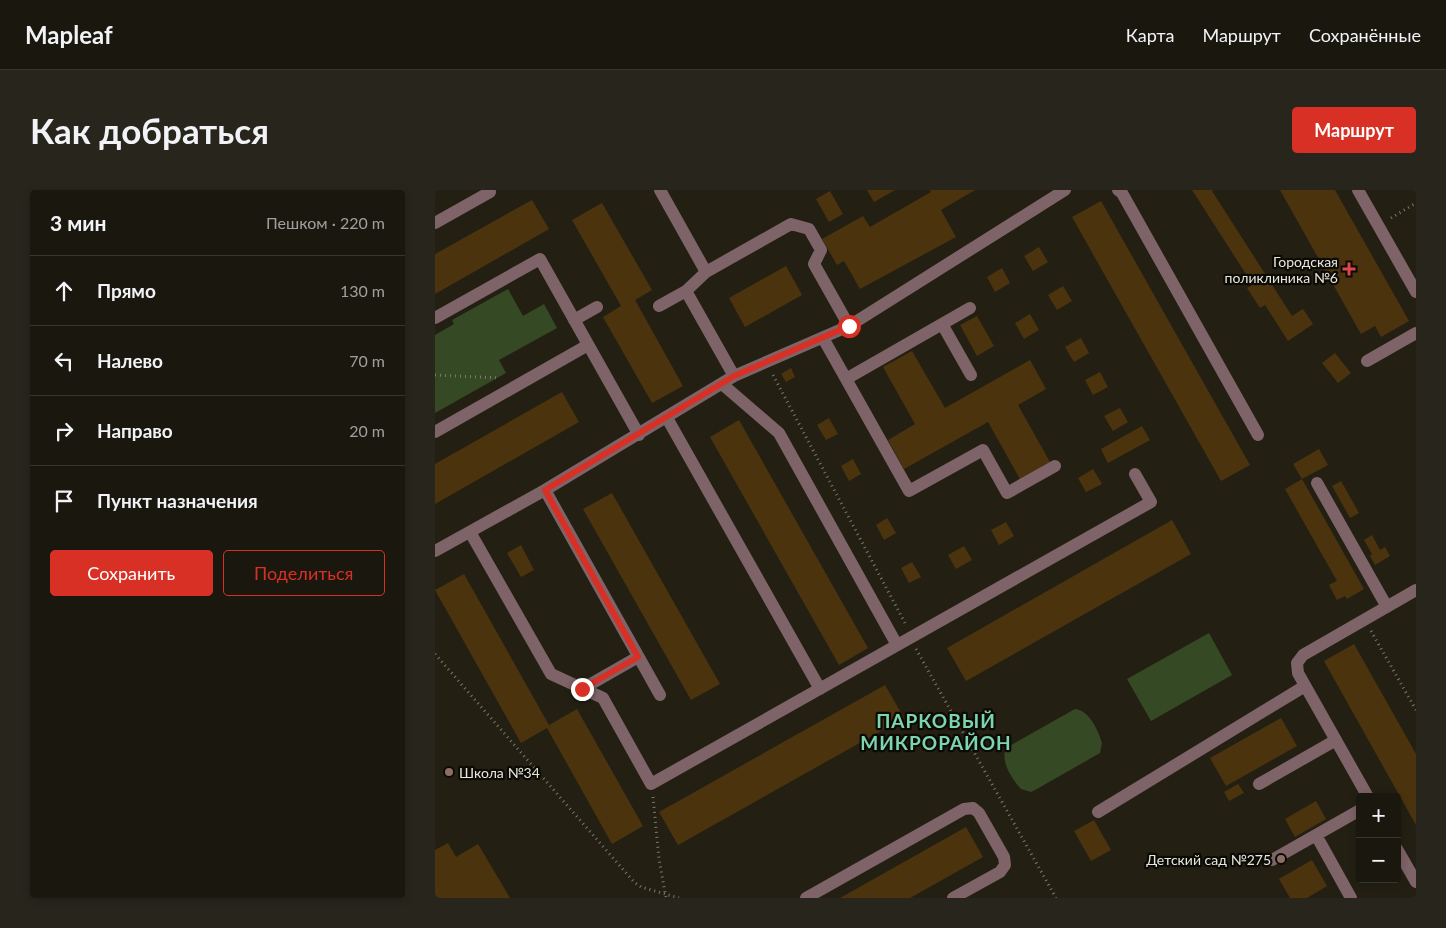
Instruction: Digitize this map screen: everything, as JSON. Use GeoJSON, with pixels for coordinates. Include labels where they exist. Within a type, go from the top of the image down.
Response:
{"type":"FeatureCollection","features":[{"type":"Feature","properties":{"kind":"lane"},"geometry":{"type":"LineString","coordinates":[[660,190],[706,272]]}},
{"type":"Feature","properties":{"kind":"lane"},"geometry":{"type":"LineString","coordinates":[[435,551],[639,435],[734,376],[849,326],[1065,190]]}},
{"type":"Feature","properties":{"kind":"lane"},"geometry":{"type":"LineString","coordinates":[[1358,190],[1416,292]]}},
{"type":"Feature","properties":{"kind":"lane"},"geometry":{"type":"LineString","coordinates":[[1122,191],[1258,435]]}},
{"type":"Feature","properties":{"kind":"lane"},"geometry":{"type":"LineString","coordinates":[[435,223],[490,192]]}},
{"type":"Feature","properties":{"kind":"lane"},"geometry":{"type":"LineString","coordinates":[[659,306],[686,291],[706,272],[791,224],[809,229],[821,250],[813,264],[849,326]]}},
{"type":"Feature","properties":{"kind":"lane"},"geometry":{"type":"LineString","coordinates":[[435,318],[540,259],[639,435]]}},
{"type":"Feature","properties":{"kind":"lane"},"geometry":{"type":"LineString","coordinates":[[686,291],[734,376]]}},
{"type":"Feature","properties":{"kind":"lane"},"geometry":{"type":"LineString","coordinates":[[574,320],[597,307]]}},
{"type":"Feature","properties":{"kind":"lane"},"geometry":{"type":"LineString","coordinates":[[846,379],[970,308]]}},
{"type":"Feature","properties":{"kind":"lane"},"geometry":{"type":"LineString","coordinates":[[942,324],[971,375]]}},
{"type":"Feature","properties":{"kind":"lane"},"geometry":{"type":"LineString","coordinates":[[1367,361],[1416,333]]}},
{"type":"Feature","properties":{"kind":"lane"},"geometry":{"type":"LineString","coordinates":[[823,338],[909,491],[983,450],[1007,493],[1055,466]]}},
{"type":"Feature","properties":{"kind":"lane"},"geometry":{"type":"LineString","coordinates":[[435,432],[588,345]]}},
{"type":"Feature","properties":{"kind":"lane"},"geometry":{"type":"LineString","coordinates":[[722,384],[779,433],[897,645]]}},
{"type":"Feature","properties":{"kind":"lane"},"geometry":{"type":"LineString","coordinates":[[667,418],[820,689]]}},
{"type":"Feature","properties":{"kind":"lane"},"geometry":{"type":"LineString","coordinates":[[470,532],[551,674],[603,698],[651,784],[1151,502],[1135,474]]}},
{"type":"Feature","properties":{"kind":"lane"},"geometry":{"type":"LineString","coordinates":[[1317,483],[1387,607]]}},
{"type":"Feature","properties":{"kind":"lane"},"geometry":{"type":"LineString","coordinates":[[545,490],[660,695]]}},
{"type":"Feature","properties":{"kind":"lane"},"geometry":{"type":"LineString","coordinates":[[1366,793],[1296,668],[1299,658],[1416,590]]}},
{"type":"Feature","properties":{"kind":"lane"},"geometry":{"type":"LineString","coordinates":[[582,689],[638,657]]}},
{"type":"Feature","properties":{"kind":"lane"},"geometry":{"type":"LineString","coordinates":[[1098,812],[1305,686]]}},
{"type":"Feature","properties":{"kind":"lane"},"geometry":{"type":"LineString","coordinates":[[1259,784],[1336,740]]}},
{"type":"Feature","properties":{"kind":"lane"},"geometry":{"type":"LineString","coordinates":[[806,898],[964,809],[973,808],[979,813],[1000,850],[1005,865],[1000,872],[953,898]]}},
{"type":"Feature","properties":{"kind":"lane"},"geometry":{"type":"LineString","coordinates":[[1272,860],[1356,812]]}},
{"type":"Feature","properties":{"kind":"lane"},"geometry":{"type":"LineString","coordinates":[[1315,835],[1351,898]]}},
{"type":"Feature","properties":{"kind":"lane"},"geometry":{"type":"LineString","coordinates":[[1401,856],[1416,882]]}},
{"type":"Feature","properties":{"kind":"path"},"geometry":{"type":"LineString","coordinates":[[1378,225],[1416,203]]}},
{"type":"Feature","properties":{"kind":"path"},"geometry":{"type":"LineString","coordinates":[[435,375],[527,380]]}},
{"type":"Feature","properties":{"kind":"path"},"geometry":{"type":"LineString","coordinates":[[1365,620],[1416,710]]}},
{"type":"Feature","properties":{"kind":"path"},"geometry":{"type":"LineString","coordinates":[[435,654],[634,882],[641,887],[665,896],[679,898]]}},
{"type":"Feature","properties":{"kind":"path"},"geometry":{"type":"LineString","coordinates":[[651,784],[665,896]]}},
{"type":"Feature","properties":{"kind":"green space"},"geometry":{"type":"Polygon","coordinates":[[[508,289],[523,316],[544,304],[557,328],[499,360],[506,373],[435,413],[435,335],[454,324],[452,320],[508,289]]]}},
{"type":"Feature","properties":{"kind":"green space"},"geometry":{"type":"Polygon","coordinates":[[[1209,633],[1232,675],[1151,721],[1127,679],[1209,633]]]}},
{"type":"Feature","properties":{"kind":"green space"},"geometry":{"type":"Polygon","coordinates":[[[1075,709],[1080,710],[1089,717],[1098,732],[1102,743],[1100,753],[1031,792],[1021,789],[1006,764],[1006,748],[1075,709]]]}},
{"type":"Feature","properties":{"kind":"building"},"geometry":{"type":"Polygon","coordinates":[[[867,190],[895,190],[874,202],[867,190]]]}},
{"type":"Feature","properties":{"kind":"building"},"geometry":{"type":"Polygon","coordinates":[[[930,190],[975,190],[941,210],[956,237],[860,289],[844,261],[837,265],[822,239],[863,216],[870,227],[931,192],[930,190]]]}},
{"type":"Feature","properties":{"kind":"building"},"geometry":{"type":"Polygon","coordinates":[[[1192,190],[1214,190],[1212,191],[1292,316],[1303,309],[1313,324],[1288,341],[1265,305],[1260,308],[1247,288],[1253,285],[1192,190]]]}},
{"type":"Feature","properties":{"kind":"building"},"geometry":{"type":"Polygon","coordinates":[[[1280,190],[1335,190],[1409,321],[1381,337],[1375,326],[1361,334],[1280,190]]]}},
{"type":"Feature","properties":{"kind":"building"},"geometry":{"type":"Polygon","coordinates":[[[830,191],[843,214],[829,222],[816,199],[830,191]]]}},
{"type":"Feature","properties":{"kind":"building"},"geometry":{"type":"Polygon","coordinates":[[[532,200],[549,229],[435,294],[435,254],[532,200]]]}},
{"type":"Feature","properties":{"kind":"building"},"geometry":{"type":"Polygon","coordinates":[[[1101,201],[1250,465],[1221,481],[1072,217],[1101,201]]]}},
{"type":"Feature","properties":{"kind":"building"},"geometry":{"type":"Polygon","coordinates":[[[602,203],[652,290],[635,300],[683,386],[652,403],[603,317],[621,306],[572,220],[602,203]]]}},
{"type":"Feature","properties":{"kind":"building"},"geometry":{"type":"Polygon","coordinates":[[[1039,247],[1048,262],[1033,271],[1024,256],[1039,247]]]}},
{"type":"Feature","properties":{"kind":"building"},"geometry":{"type":"Polygon","coordinates":[[[786,266],[802,295],[745,327],[729,298],[786,266]]]}},
{"type":"Feature","properties":{"kind":"building"},"geometry":{"type":"Polygon","coordinates":[[[1002,268],[1010,283],[995,292],[987,277],[1002,268]]]}},
{"type":"Feature","properties":{"kind":"building"},"geometry":{"type":"Polygon","coordinates":[[[1063,286],[1072,301],[1057,310],[1048,295],[1063,286]]]}},
{"type":"Feature","properties":{"kind":"building"},"geometry":{"type":"Polygon","coordinates":[[[1030,314],[1039,330],[1024,339],[1015,323],[1030,314]]]}},
{"type":"Feature","properties":{"kind":"building"},"geometry":{"type":"Polygon","coordinates":[[[977,316],[994,346],[977,356],[960,325],[977,316]]]}},
{"type":"Feature","properties":{"kind":"building"},"geometry":{"type":"Polygon","coordinates":[[[1081,338],[1089,353],[1074,362],[1065,347],[1081,338]]]}},
{"type":"Feature","properties":{"kind":"building"},"geometry":{"type":"Polygon","coordinates":[[[912,351],[945,408],[1030,360],[1046,389],[1018,405],[1050,462],[1020,479],[988,422],[904,469],[888,440],[915,424],[883,367],[912,351]]]}},
{"type":"Feature","properties":{"kind":"building"},"geometry":{"type":"Polygon","coordinates":[[[1335,353],[1351,373],[1338,383],[1322,363],[1335,353]]]}},
{"type":"Feature","properties":{"kind":"building"},"geometry":{"type":"Polygon","coordinates":[[[791,368],[795,377],[786,382],[781,374],[791,368]]]}},
{"type":"Feature","properties":{"kind":"building"},"geometry":{"type":"Polygon","coordinates":[[[1100,372],[1108,387],[1093,395],[1085,380],[1100,372]]]}},
{"type":"Feature","properties":{"kind":"building"},"geometry":{"type":"Polygon","coordinates":[[[562,392],[579,422],[435,504],[435,464],[562,392]]]}},
{"type":"Feature","properties":{"kind":"building"},"geometry":{"type":"Polygon","coordinates":[[[1120,408],[1128,422],[1113,431],[1104,416],[1120,408]]]}},
{"type":"Feature","properties":{"kind":"building"},"geometry":{"type":"Polygon","coordinates":[[[829,418],[838,434],[826,440],[817,425],[829,418]]]}},
{"type":"Feature","properties":{"kind":"building"},"geometry":{"type":"Polygon","coordinates":[[[739,420],[868,648],[839,665],[710,437],[739,420]]]}},
{"type":"Feature","properties":{"kind":"building"},"geometry":{"type":"Polygon","coordinates":[[[1142,426],[1150,440],[1108,463],[1101,449],[1142,426]]]}},
{"type":"Feature","properties":{"kind":"building"},"geometry":{"type":"Polygon","coordinates":[[[1319,449],[1328,465],[1302,479],[1293,464],[1319,449]]]}},
{"type":"Feature","properties":{"kind":"building"},"geometry":{"type":"Polygon","coordinates":[[[853,459],[861,474],[849,481],[841,466],[853,459]]]}},
{"type":"Feature","properties":{"kind":"building"},"geometry":{"type":"Polygon","coordinates":[[[1093,469],[1102,484],[1086,492],[1078,478],[1093,469]]]}},
{"type":"Feature","properties":{"kind":"building"},"geometry":{"type":"Polygon","coordinates":[[[1302,479],[1364,589],[1347,599],[1345,596],[1337,600],[1329,585],[1337,581],[1285,489],[1302,479]]]}},
{"type":"Feature","properties":{"kind":"building"},"geometry":{"type":"Polygon","coordinates":[[[1341,481],[1359,513],[1350,518],[1332,486],[1341,481]]]}},
{"type":"Feature","properties":{"kind":"building"},"geometry":{"type":"Polygon","coordinates":[[[612,493],[720,684],[691,700],[583,509],[612,493]]]}},
{"type":"Feature","properties":{"kind":"building"},"geometry":{"type":"Polygon","coordinates":[[[887,518],[896,533],[884,540],[876,525],[887,518]]]}},
{"type":"Feature","properties":{"kind":"building"},"geometry":{"type":"Polygon","coordinates":[[[1172,520],[1191,554],[966,681],[947,648],[1172,520]]]}},
{"type":"Feature","properties":{"kind":"building"},"geometry":{"type":"Polygon","coordinates":[[[1006,522],[1014,536],[999,545],[991,530],[1006,522]]]}},
{"type":"Feature","properties":{"kind":"building"},"geometry":{"type":"Polygon","coordinates":[[[1372,535],[1380,550],[1385,547],[1390,556],[1375,565],[1370,556],[1372,554],[1364,540],[1372,535]]]}},
{"type":"Feature","properties":{"kind":"building"},"geometry":{"type":"Polygon","coordinates":[[[521,545],[534,570],[521,577],[507,553],[521,545]]]}},
{"type":"Feature","properties":{"kind":"building"},"geometry":{"type":"Polygon","coordinates":[[[964,546],[972,560],[956,569],[948,555],[964,546]]]}},
{"type":"Feature","properties":{"kind":"building"},"geometry":{"type":"Polygon","coordinates":[[[912,562],[921,577],[909,583],[901,568],[912,562]]]}},
{"type":"Feature","properties":{"kind":"building"},"geometry":{"type":"Polygon","coordinates":[[[464,574],[549,725],[577,709],[643,826],[612,844],[547,728],[521,743],[435,590],[464,574]]]}},
{"type":"Feature","properties":{"kind":"building"},"geometry":{"type":"Polygon","coordinates":[[[1354,644],[1416,754],[1416,825],[1401,798],[1401,793],[1398,793],[1324,661],[1354,644]]]}},
{"type":"Feature","properties":{"kind":"building"},"geometry":{"type":"Polygon","coordinates":[[[885,685],[904,718],[678,845],[659,812],[885,685]]]}},
{"type":"Feature","properties":{"kind":"building"},"geometry":{"type":"Polygon","coordinates":[[[1281,718],[1297,746],[1226,786],[1210,758],[1281,718]]]}},
{"type":"Feature","properties":{"kind":"building"},"geometry":{"type":"Polygon","coordinates":[[[1238,784],[1244,793],[1229,801],[1224,792],[1238,784]]]}},
{"type":"Feature","properties":{"kind":"building"},"geometry":{"type":"Polygon","coordinates":[[[1316,801],[1326,819],[1295,837],[1285,819],[1316,801]]]}},
{"type":"Feature","properties":{"kind":"building"},"geometry":{"type":"Polygon","coordinates":[[[1094,820],[1111,850],[1091,861],[1074,831],[1094,820]]]}},
{"type":"Feature","properties":{"kind":"building"},"geometry":{"type":"Polygon","coordinates":[[[966,827],[983,857],[910,898],[840,898],[966,827]]]}},
{"type":"Feature","properties":{"kind":"building"},"geometry":{"type":"Polygon","coordinates":[[[448,843],[456,857],[478,844],[510,898],[435,898],[435,850],[448,843]]]}},
{"type":"Feature","properties":{"kind":"building"},"geometry":{"type":"Polygon","coordinates":[[[1312,860],[1327,886],[1307,898],[1290,898],[1279,879],[1312,860]]]}},
{"type":"Feature","properties":{"kind":"place","name":"Городская поликлиника №6"},"geometry":{"type":"Point","coordinates":[1349,269]}},
{"type":"Feature","properties":{"kind":"place","name":"Школа №34"},"geometry":{"type":"Point","coordinates":[449,772]}},
{"type":"Feature","properties":{"kind":"place","name":"Детский сад №275"},"geometry":{"type":"Point","coordinates":[1281,859]}},
{"type":"Feature","properties":{"kind":"district","name":"ПАРКОВЫЙ МИКРОРАЙОН"},"geometry":{"type":"Point","coordinates":[936,731]}},
{"type":"Feature","properties":{"kind":"route"},"geometry":{"type":"LineString","coordinates":[[582,689],[638,657],[545,490],[734,376],[849,326]]}}]}
